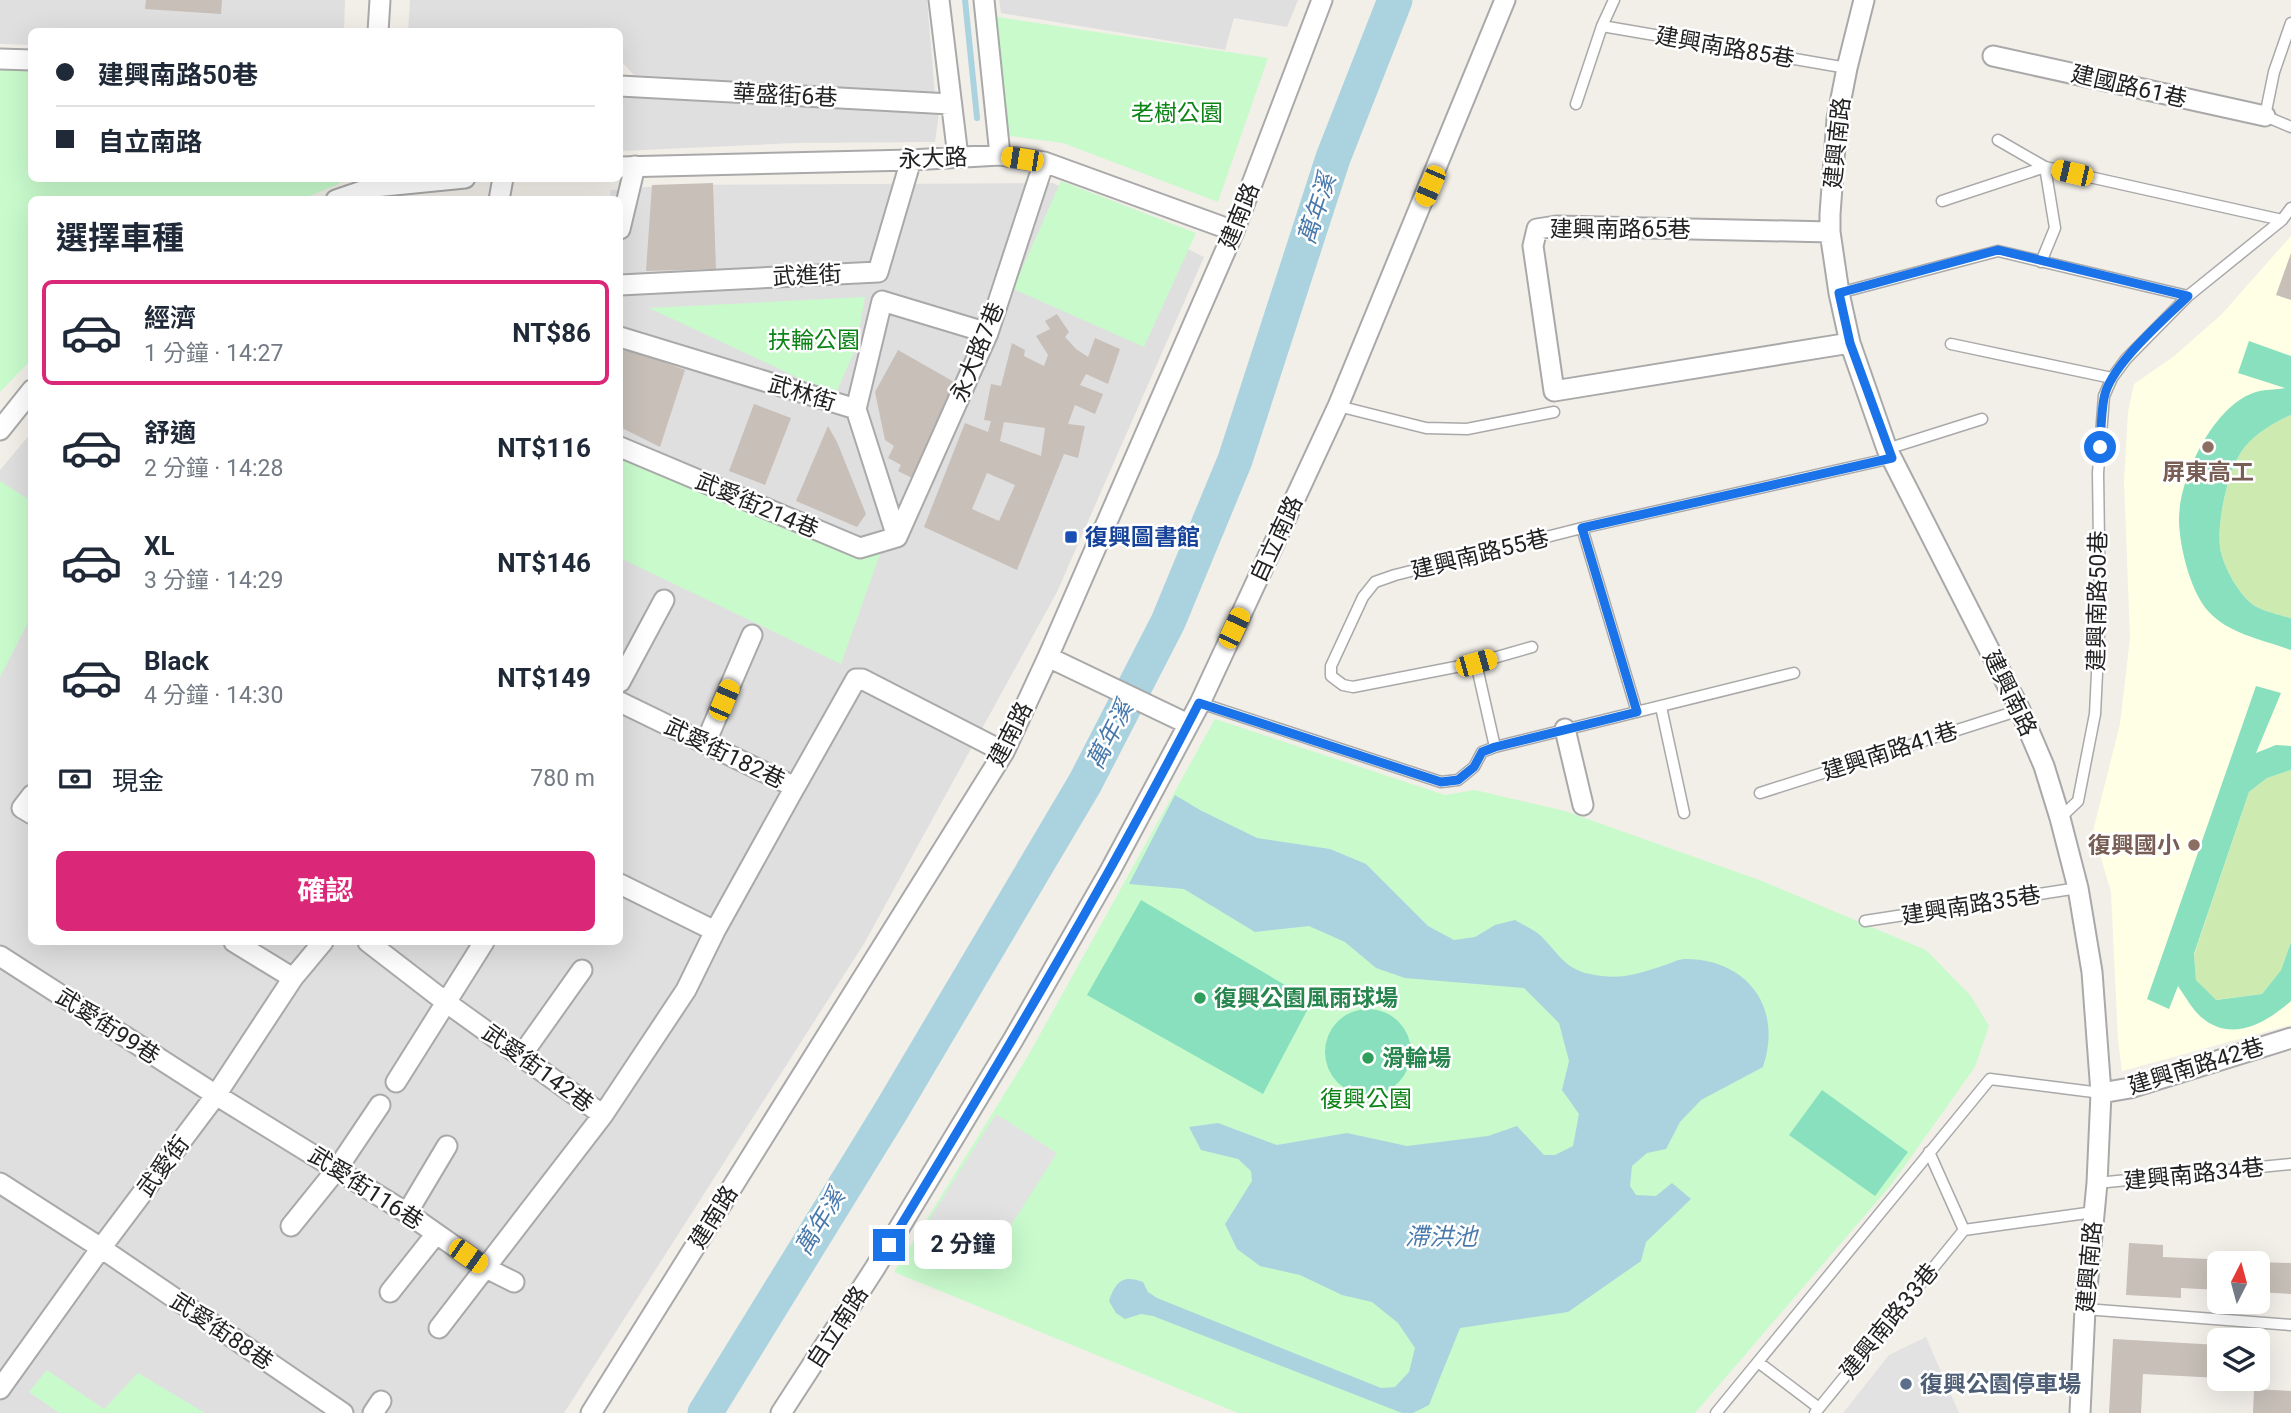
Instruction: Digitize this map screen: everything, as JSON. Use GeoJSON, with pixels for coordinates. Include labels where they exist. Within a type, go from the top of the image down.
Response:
{"type":"FeatureCollection","features":[{"type":"Feature","properties":{"kind":"street"},"geometry":{"type":"LineString","coordinates":[[378,28],[380,0]]}},
{"type":"Feature","properties":{"kind":"street"},"geometry":{"type":"LineString","coordinates":[[939,0],[958,157]]}},
{"type":"Feature","properties":{"kind":"street"},"geometry":{"type":"LineString","coordinates":[[984,0],[1000,155]]}},
{"type":"Feature","properties":{"kind":"street","name":"建南路"},"geometry":{"type":"LineString","coordinates":[[591,1413],[1004,752],[1049,658],[1234,231],[1322,0]]}},
{"type":"Feature","properties":{"kind":"street","name":"自立南路"},"geometry":{"type":"LineString","coordinates":[[781,1413],[882,1256],[1013,1040],[1110,871],[1199,703],[1338,406],[1505,0]]}},
{"type":"Feature","properties":{"kind":"street","name":"建興南路"},"geometry":{"type":"LineString","coordinates":[[1864,0],[1837,119],[1830,232],[1850,343],[1890,453],[2020,710],[2044,765],[2078,888],[2092,972],[2101,1093],[2080,1413]]}},
{"type":"Feature","properties":{"kind":"street","name":"建國路61巷"},"geometry":{"type":"LineString","coordinates":[[1993,56],[2264,116]]}},
{"type":"Feature","properties":{"kind":"street"},"geometry":{"type":"LineString","coordinates":[[0,59],[28,60]]}},
{"type":"Feature","properties":{"kind":"street","name":"華盛街6巷"},"geometry":{"type":"LineString","coordinates":[[623,86],[950,104]]}},
{"type":"Feature","properties":{"kind":"street","name":"永大路"},"geometry":{"type":"LineString","coordinates":[[627,166],[911,160],[1000,155],[1044,162],[1234,231]]}},
{"type":"Feature","properties":{"kind":"street"},"geometry":{"type":"LineString","coordinates":[[856,409],[882,301],[878,272],[911,160]]}},
{"type":"Feature","properties":{"kind":"street","name":"永大路7巷"},"geometry":{"type":"LineString","coordinates":[[897,537],[988,333],[1044,162]]}},
{"type":"Feature","properties":{"kind":"street"},"geometry":{"type":"LineString","coordinates":[[623,202],[627,166]]}},
{"type":"Feature","properties":{"kind":"street"},"geometry":{"type":"LineString","coordinates":[[345,196],[374,183],[392,182]]}},
{"type":"Feature","properties":{"kind":"street","name":"建興南路65巷"},"geometry":{"type":"LineString","coordinates":[[1830,232],[1556,226],[1537,229],[1533,246],[1555,391],[1850,343]]}},
{"type":"Feature","properties":{"kind":"street","name":"武進街"},"geometry":{"type":"LineString","coordinates":[[623,285],[878,272]]}},
{"type":"Feature","properties":{"kind":"street"},"geometry":{"type":"LineString","coordinates":[[882,301],[988,333]]}},
{"type":"Feature","properties":{"kind":"street","name":"武林街"},"geometry":{"type":"LineString","coordinates":[[623,338],[856,409],[897,537]]}},
{"type":"Feature","properties":{"kind":"street"},"geometry":{"type":"LineString","coordinates":[[0,430],[28,395]]}},
{"type":"Feature","properties":{"kind":"street","name":"武愛街214巷"},"geometry":{"type":"LineString","coordinates":[[623,448],[860,548],[897,537]]}},
{"type":"Feature","properties":{"kind":"street"},"geometry":{"type":"LineString","coordinates":[[623,676],[664,600]]}},
{"type":"Feature","properties":{"kind":"street"},"geometry":{"type":"LineString","coordinates":[[705,744],[751,635]]}},
{"type":"Feature","properties":{"kind":"street"},"geometry":{"type":"LineString","coordinates":[[1049,658],[1188,724]]}},
{"type":"Feature","properties":{"kind":"street"},"geometry":{"type":"LineString","coordinates":[[795,787],[856,679],[862,679],[1004,752]]}},
{"type":"Feature","properties":{"kind":"street","name":"武愛街182巷"},"geometry":{"type":"LineString","coordinates":[[623,703],[795,787],[715,931]]}},
{"type":"Feature","properties":{"kind":"street"},"geometry":{"type":"LineString","coordinates":[[1565,729],[1583,805]]}},
{"type":"Feature","properties":{"kind":"street"},"geometry":{"type":"LineString","coordinates":[[623,885],[715,931]]}},
{"type":"Feature","properties":{"kind":"street","name":"武愛街142巷"},"geometry":{"type":"LineString","coordinates":[[372,945],[447,1003],[603,1115],[686,990],[715,931]]}},
{"type":"Feature","properties":{"kind":"street"},"geometry":{"type":"LineString","coordinates":[[239,945],[293,978]]}},
{"type":"Feature","properties":{"kind":"street","name":"武愛街"},"geometry":{"type":"LineString","coordinates":[[0,1389],[101,1248],[216,1096],[293,978],[320,945]]}},
{"type":"Feature","properties":{"kind":"street"},"geometry":{"type":"LineString","coordinates":[[396,1082],[482,945]]}},
{"type":"Feature","properties":{"kind":"street","name":"武愛街99巷"},"geometry":{"type":"LineString","coordinates":[[0,956],[216,1096]]}},
{"type":"Feature","properties":{"kind":"street"},"geometry":{"type":"LineString","coordinates":[[521,1056],[582,970]]}},
{"type":"Feature","properties":{"kind":"street","name":"建興南路42巷"},"geometry":{"type":"LineString","coordinates":[[2101,1093],[2130,1088],[2291,1038]]}},
{"type":"Feature","properties":{"kind":"street","name":"武愛街116巷"},"geometry":{"type":"LineString","coordinates":[[216,1096],[407,1213],[484,1267],[514,1282]]}},
{"type":"Feature","properties":{"kind":"street"},"geometry":{"type":"LineString","coordinates":[[291,1226],[337,1169],[380,1105]]}},
{"type":"Feature","properties":{"kind":"street"},"geometry":{"type":"LineString","coordinates":[[439,1328],[603,1115]]}},
{"type":"Feature","properties":{"kind":"street"},"geometry":{"type":"LineString","coordinates":[[407,1213],[447,1146]]}},
{"type":"Feature","properties":{"kind":"street","name":"武愛街88巷"},"geometry":{"type":"LineString","coordinates":[[0,1183],[101,1248],[343,1413]]}},
{"type":"Feature","properties":{"kind":"street"},"geometry":{"type":"LineString","coordinates":[[390,1292],[436,1234]]}},
{"type":"Feature","properties":{"kind":"lane"},"geometry":{"type":"LineString","coordinates":[[1576,104],[1602,26],[1614,0]]}},
{"type":"Feature","properties":{"kind":"lane"},"geometry":{"type":"LineString","coordinates":[[2291,23],[2274,72],[2264,116],[2291,127]]}},
{"type":"Feature","properties":{"kind":"lane","name":"建興南路85巷"},"geometry":{"type":"LineString","coordinates":[[1602,26],[1847,68]]}},
{"type":"Feature","properties":{"kind":"lane"},"geometry":{"type":"LineString","coordinates":[[1998,140],[2045,167],[2282,220]]}},
{"type":"Feature","properties":{"kind":"lane"},"geometry":{"type":"LineString","coordinates":[[1942,201],[2045,167]]}},
{"type":"Feature","properties":{"kind":"lane"},"geometry":{"type":"LineString","coordinates":[[2041,262],[2054,228],[2045,167]]}},
{"type":"Feature","properties":{"kind":"lane"},"geometry":{"type":"LineString","coordinates":[[1951,344],[2112,378],[2126,359],[2188,296],[2282,220],[2291,208]]}},
{"type":"Feature","properties":{"kind":"lane"},"geometry":{"type":"LineString","coordinates":[[1839,293],[1998,250],[2188,296]]}},
{"type":"Feature","properties":{"kind":"lane","name":"建興南路50巷"},"geometry":{"type":"LineString","coordinates":[[2060,818],[2078,801],[2095,714],[2100,612],[2098,473],[2104,396],[2112,378]]}},
{"type":"Feature","properties":{"kind":"lane"},"geometry":{"type":"LineString","coordinates":[[1338,406],[1426,428],[1467,429],[1553,412]]}},
{"type":"Feature","properties":{"kind":"lane","name":"建興南路55巷"},"geometry":{"type":"LineString","coordinates":[[1476,663],[1353,687],[1343,685],[1331,676],[1336,652],[1363,597],[1375,582],[1890,453],[1982,419]]}},
{"type":"Feature","properties":{"kind":"lane"},"geometry":{"type":"LineString","coordinates":[[1582,528],[1637,712]]}},
{"type":"Feature","properties":{"kind":"lane"},"geometry":{"type":"LineString","coordinates":[[1495,747],[1476,663],[1532,647]]}},
{"type":"Feature","properties":{"kind":"lane"},"geometry":{"type":"LineString","coordinates":[[1199,703],[1441,782],[1458,780],[1474,767],[1482,752],[1495,747],[1794,673]]}},
{"type":"Feature","properties":{"kind":"lane"},"geometry":{"type":"LineString","coordinates":[[1661,707],[1684,813]]}},
{"type":"Feature","properties":{"kind":"lane","name":"建興南路41巷"},"geometry":{"type":"LineString","coordinates":[[1760,793],[2020,710]]}},
{"type":"Feature","properties":{"kind":"lane","name":"建興南路35巷"},"geometry":{"type":"LineString","coordinates":[[1865,921],[2078,888]]}},
{"type":"Feature","properties":{"kind":"lane"},"geometry":{"type":"LineString","coordinates":[[1716,1413],[1990,1079],[2101,1093]]}},
{"type":"Feature","properties":{"kind":"lane"},"geometry":{"type":"LineString","coordinates":[[1929,1153],[1964,1230],[2094,1212]]}},
{"type":"Feature","properties":{"kind":"lane","name":"建興南路34巷"},"geometry":{"type":"LineString","coordinates":[[2097,1183],[2291,1164]]}},
{"type":"Feature","properties":{"kind":"lane","name":"建興南路33巷"},"geometry":{"type":"LineString","coordinates":[[1817,1410],[1964,1230]]}},
{"type":"Feature","properties":{"kind":"lane"},"geometry":{"type":"LineString","coordinates":[[2085,1310],[2291,1325]]}},
{"type":"Feature","properties":{"kind":"lane"},"geometry":{"type":"LineString","coordinates":[[1758,1362],[1817,1410]]}},
{"type":"Feature","properties":{"kind":"shaded area"},"geometry":{"type":"Polygon","coordinates":[[[0,0],[345,0],[344,28],[28,28],[28,45],[0,44],[0,0]]]}},
{"type":"Feature","properties":{"kind":"shaded area"},"geometry":{"type":"Polygon","coordinates":[[[410,0],[927,0],[935,94],[634,75],[623,63],[623,28],[408,28],[410,0]]]}},
{"type":"Feature","properties":{"kind":"shaded area"},"geometry":{"type":"Polygon","coordinates":[[[999,0],[1298,0],[1287,27],[1234,18],[1225,50],[1001,13],[999,0]]]}},
{"type":"Feature","properties":{"kind":"shaded area"},"geometry":{"type":"Polygon","coordinates":[[[623,97],[939,113],[935,142],[794,143],[623,151],[623,97]]]}},
{"type":"Feature","properties":{"kind":"shaded area"},"geometry":{"type":"Polygon","coordinates":[[[1053,183],[1204,257],[1057,592],[865,942],[564,1413],[0,1413],[0,470],[28,437],[28,945],[623,945],[623,196],[610,196],[611,190],[672,185],[1053,183]]]}},
{"type":"Feature","properties":{"kind":"shaded area"},"geometry":{"type":"Polygon","coordinates":[[[2291,236],[2291,1025],[2122,1071],[2111,892],[2093,831],[2120,724],[2130,638],[2124,481],[2128,412],[2134,384],[2173,357],[2221,315],[2291,236]]]}},
{"type":"Feature","properties":{"kind":"shaded area"},"geometry":{"type":"Polygon","coordinates":[[[996,1114],[1057,1153],[988,1261],[927,1223],[996,1114]]]}},
{"type":"Feature","properties":{"kind":"shaded area","name":"復興公園停車場"},"geometry":{"type":"Polygon","coordinates":[[[1926,1337],[1959,1413],[1843,1413],[1889,1355],[1926,1337]]]}},
{"type":"Feature","properties":{"kind":"green space","name":"老樹公園"},"geometry":{"type":"Polygon","coordinates":[[[991,16],[1268,58],[1218,202],[1063,143],[995,134],[991,16]]]}},
{"type":"Feature","properties":{"kind":"green space"},"geometry":{"type":"Polygon","coordinates":[[[0,66],[28,67],[28,182],[339,182],[309,196],[28,196],[28,363],[0,392],[0,66]]]}},
{"type":"Feature","properties":{"kind":"green space"},"geometry":{"type":"Polygon","coordinates":[[[1061,181],[1196,233],[1144,347],[1013,289],[1061,181]]]}},
{"type":"Feature","properties":{"kind":"green space","name":"扶輪公園"},"geometry":{"type":"Polygon","coordinates":[[[865,297],[856,348],[835,395],[649,308],[865,297]]]}},
{"type":"Feature","properties":{"kind":"green space"},"geometry":{"type":"Polygon","coordinates":[[[2249,341],[2291,356],[2291,415],[2262,431],[2235,463],[2224,499],[2220,547],[2224,563],[2249,602],[2264,610],[2291,618],[2291,650],[2226,626],[2209,612],[2192,582],[2180,533],[2180,505],[2184,486],[2200,447],[2211,429],[2238,401],[2253,393],[2285,388],[2238,373],[2249,341]]]}},
{"type":"Feature","properties":{"kind":"green space"},"geometry":{"type":"Polygon","coordinates":[[[2291,415],[2291,618],[2259,608],[2243,596],[2224,563],[2219,537],[2227,486],[2240,454],[2262,431],[2291,415]]]}},
{"type":"Feature","properties":{"kind":"green space"},"geometry":{"type":"Polygon","coordinates":[[[623,446],[881,551],[841,664],[623,559],[623,446]]]}},
{"type":"Feature","properties":{"kind":"green space"},"geometry":{"type":"Polygon","coordinates":[[[0,481],[28,499],[28,623],[0,677],[0,481]]]}},
{"type":"Feature","properties":{"kind":"green space"},"geometry":{"type":"Polygon","coordinates":[[[2256,686],[2281,693],[2256,753],[2276,745],[2291,746],[2291,770],[2267,778],[2249,792],[2194,954],[2196,980],[2216,1000],[2262,994],[2281,970],[2291,942],[2291,1001],[2259,1023],[2224,1029],[2201,1017],[2178,986],[2169,1009],[2147,999],[2256,686]]]}},
{"type":"Feature","properties":{"kind":"green space","name":"復興公園"},"geometry":{"type":"Polygon","coordinates":[[[1215,719],[1445,795],[1475,790],[1565,811],[1762,881],[1926,950],[1971,996],[1989,1026],[1975,1067],[1891,1185],[1695,1413],[1238,1413],[894,1272],[1028,1056],[1215,719]]]}},
{"type":"Feature","properties":{"kind":"green space"},"geometry":{"type":"Polygon","coordinates":[[[2291,770],[2291,942],[2281,970],[2262,994],[2215,1000],[2196,980],[2194,955],[2249,792],[2267,778],[2291,770]]]}},
{"type":"Feature","properties":{"kind":"green space","name":"復興公園風雨球場"},"geometry":{"type":"Polygon","coordinates":[[[1141,900],[1312,1001],[1263,1094],[1087,995],[1141,900]]]}},
{"type":"Feature","properties":{"kind":"green space","name":"滑輪場"},"geometry":{"type":"Polygon","coordinates":[[[1360,1009],[1376,1009],[1399,1021],[1408,1035],[1411,1052],[1408,1069],[1399,1083],[1376,1095],[1360,1095],[1344,1088],[1332,1076],[1325,1060],[1325,1044],[1332,1028],[1344,1016],[1360,1009]]]}},
{"type":"Feature","properties":{"kind":"green space"},"geometry":{"type":"Polygon","coordinates":[[[1822,1090],[1908,1152],[1875,1196],[1789,1135],[1822,1090]]]}},
{"type":"Feature","properties":{"kind":"green space"},"geometry":{"type":"Polygon","coordinates":[[[47,1370],[104,1409],[138,1373],[205,1413],[59,1413],[29,1392],[47,1370]]]}},
{"type":"Feature","properties":{"kind":"water","name":"滯洪池"},"geometry":{"type":"Polygon","coordinates":[[[1175,795],[1257,838],[1330,849],[1366,864],[1428,926],[1454,940],[1475,937],[1495,925],[1515,920],[1539,934],[1567,964],[1590,974],[1627,976],[1683,959],[1707,961],[1727,968],[1743,978],[1764,1007],[1768,1045],[1763,1067],[1701,1100],[1680,1122],[1666,1149],[1647,1153],[1632,1166],[1630,1186],[1636,1195],[1656,1196],[1672,1183],[1691,1199],[1646,1242],[1641,1261],[1568,1312],[1460,1328],[1429,1405],[1413,1413],[1402,1413],[1153,1316],[1141,1314],[1125,1319],[1116,1313],[1109,1301],[1111,1294],[1125,1279],[1143,1282],[1148,1292],[1157,1298],[1381,1388],[1395,1387],[1409,1372],[1415,1348],[1398,1323],[1372,1302],[1342,1295],[1300,1275],[1260,1266],[1237,1249],[1225,1224],[1252,1181],[1251,1171],[1238,1159],[1201,1150],[1189,1127],[1218,1123],[1277,1145],[1347,1133],[1407,1146],[1488,1136],[1517,1126],[1544,1155],[1555,1155],[1573,1146],[1579,1114],[1562,1090],[1569,1061],[1559,1023],[1524,988],[1405,978],[1376,968],[1345,942],[1309,926],[1255,932],[1184,889],[1129,884],[1175,795]]]}},
{"type":"Feature","properties":{"kind":"building"},"geometry":{"type":"Polygon","coordinates":[[[146,0],[222,0],[221,14],[145,9],[146,0]]]}},
{"type":"Feature","properties":{"kind":"building"},"geometry":{"type":"Polygon","coordinates":[[[713,183],[716,269],[646,271],[652,185],[713,183]]]}},
{"type":"Feature","properties":{"kind":"building"},"geometry":{"type":"Polygon","coordinates":[[[2291,253],[2291,300],[2276,295],[2291,253]]]}},
{"type":"Feature","properties":{"kind":"building"},"geometry":{"type":"Polygon","coordinates":[[[1057,314],[1069,332],[1065,337],[1088,357],[1095,338],[1120,349],[1108,384],[1086,374],[1080,385],[1103,394],[1095,414],[1075,405],[1068,424],[1085,426],[1078,458],[1064,454],[1017,570],[924,527],[965,423],[988,432],[991,421],[984,420],[991,384],[1001,386],[1012,343],[1025,350],[1024,356],[1044,366],[1048,355],[1036,336],[1050,329],[1045,321],[1057,314]],[[1004,422],[1000,441],[1041,456],[1045,428],[1004,422]],[[987,473],[972,509],[999,521],[1015,485],[987,473]]]}},
{"type":"Feature","properties":{"kind":"building"},"geometry":{"type":"Polygon","coordinates":[[[627,348],[685,370],[660,447],[623,428],[623,350],[627,348]]]}},
{"type":"Feature","properties":{"kind":"building"},"geometry":{"type":"Polygon","coordinates":[[[898,350],[956,383],[912,478],[898,471],[901,465],[888,458],[894,446],[885,440],[875,392],[898,350]]]}},
{"type":"Feature","properties":{"kind":"building"},"geometry":{"type":"Polygon","coordinates":[[[754,404],[791,418],[765,485],[729,471],[754,404]]]}},
{"type":"Feature","properties":{"kind":"building"},"geometry":{"type":"Polygon","coordinates":[[[828,426],[866,514],[857,527],[796,501],[828,426]]]}},
{"type":"Feature","properties":{"kind":"building"},"geometry":{"type":"Polygon","coordinates":[[[2129,1243],[2163,1245],[2163,1257],[2207,1259],[2207,1289],[2181,1288],[2181,1298],[2126,1295],[2129,1243]]]}},
{"type":"Feature","properties":{"kind":"building"},"geometry":{"type":"Polygon","coordinates":[[[2270,1262],[2291,1263],[2291,1294],[2270,1293],[2270,1262]]]}},
{"type":"Feature","properties":{"kind":"building"},"geometry":{"type":"Polygon","coordinates":[[[2113,1339],[2207,1344],[2207,1377],[2143,1374],[2141,1413],[2109,1413],[2113,1339]]]}},
{"type":"Feature","properties":{"kind":"building"},"geometry":{"type":"Polygon","coordinates":[[[2254,1391],[2291,1391],[2291,1413],[2253,1413],[2254,1391]]]}},
{"type":"Feature","properties":{"kind":"waterway"},"geometry":{"type":"LineString","coordinates":[[965,0],[977,118]]}},
{"type":"Feature","properties":{"kind":"waterway","name":"萬年溪"},"geometry":{"type":"LineString","coordinates":[[705,1413],[891,1111],[1085,783],[1168,622],[1235,460],[1333,158],[1395,0]]}},
{"type":"Feature","properties":{"kind":"place","name":"屏東高工"},"geometry":{"type":"Point","coordinates":[2208,447]}},
{"type":"Feature","properties":{"kind":"place","name":"復興圖書館"},"geometry":{"type":"Point","coordinates":[1071,537]}},
{"type":"Feature","properties":{"kind":"place","name":"復興國小"},"geometry":{"type":"Point","coordinates":[2194,845]}},
{"type":"Feature","properties":{"kind":"place","name":"復興公園風雨球場"},"geometry":{"type":"Point","coordinates":[1200,998]}},
{"type":"Feature","properties":{"kind":"place","name":"滑輪場"},"geometry":{"type":"Point","coordinates":[1368,1058]}},
{"type":"Feature","properties":{"kind":"place","name":"復興公園停車場"},"geometry":{"type":"Point","coordinates":[1906,1384]}},
{"type":"Feature","properties":{"kind":"route"},"geometry":{"type":"LineString","coordinates":[[889,1245],[1013,1040],[1110,871],[1199,703],[1441,782],[1458,780],[1474,767],[1482,752],[1495,747],[1637,712],[1582,528],[1892,458],[1850,343],[1839,293],[1998,250],[2188,296],[2126,359],[2112,378],[2104,396],[2100,447]]}}]}
